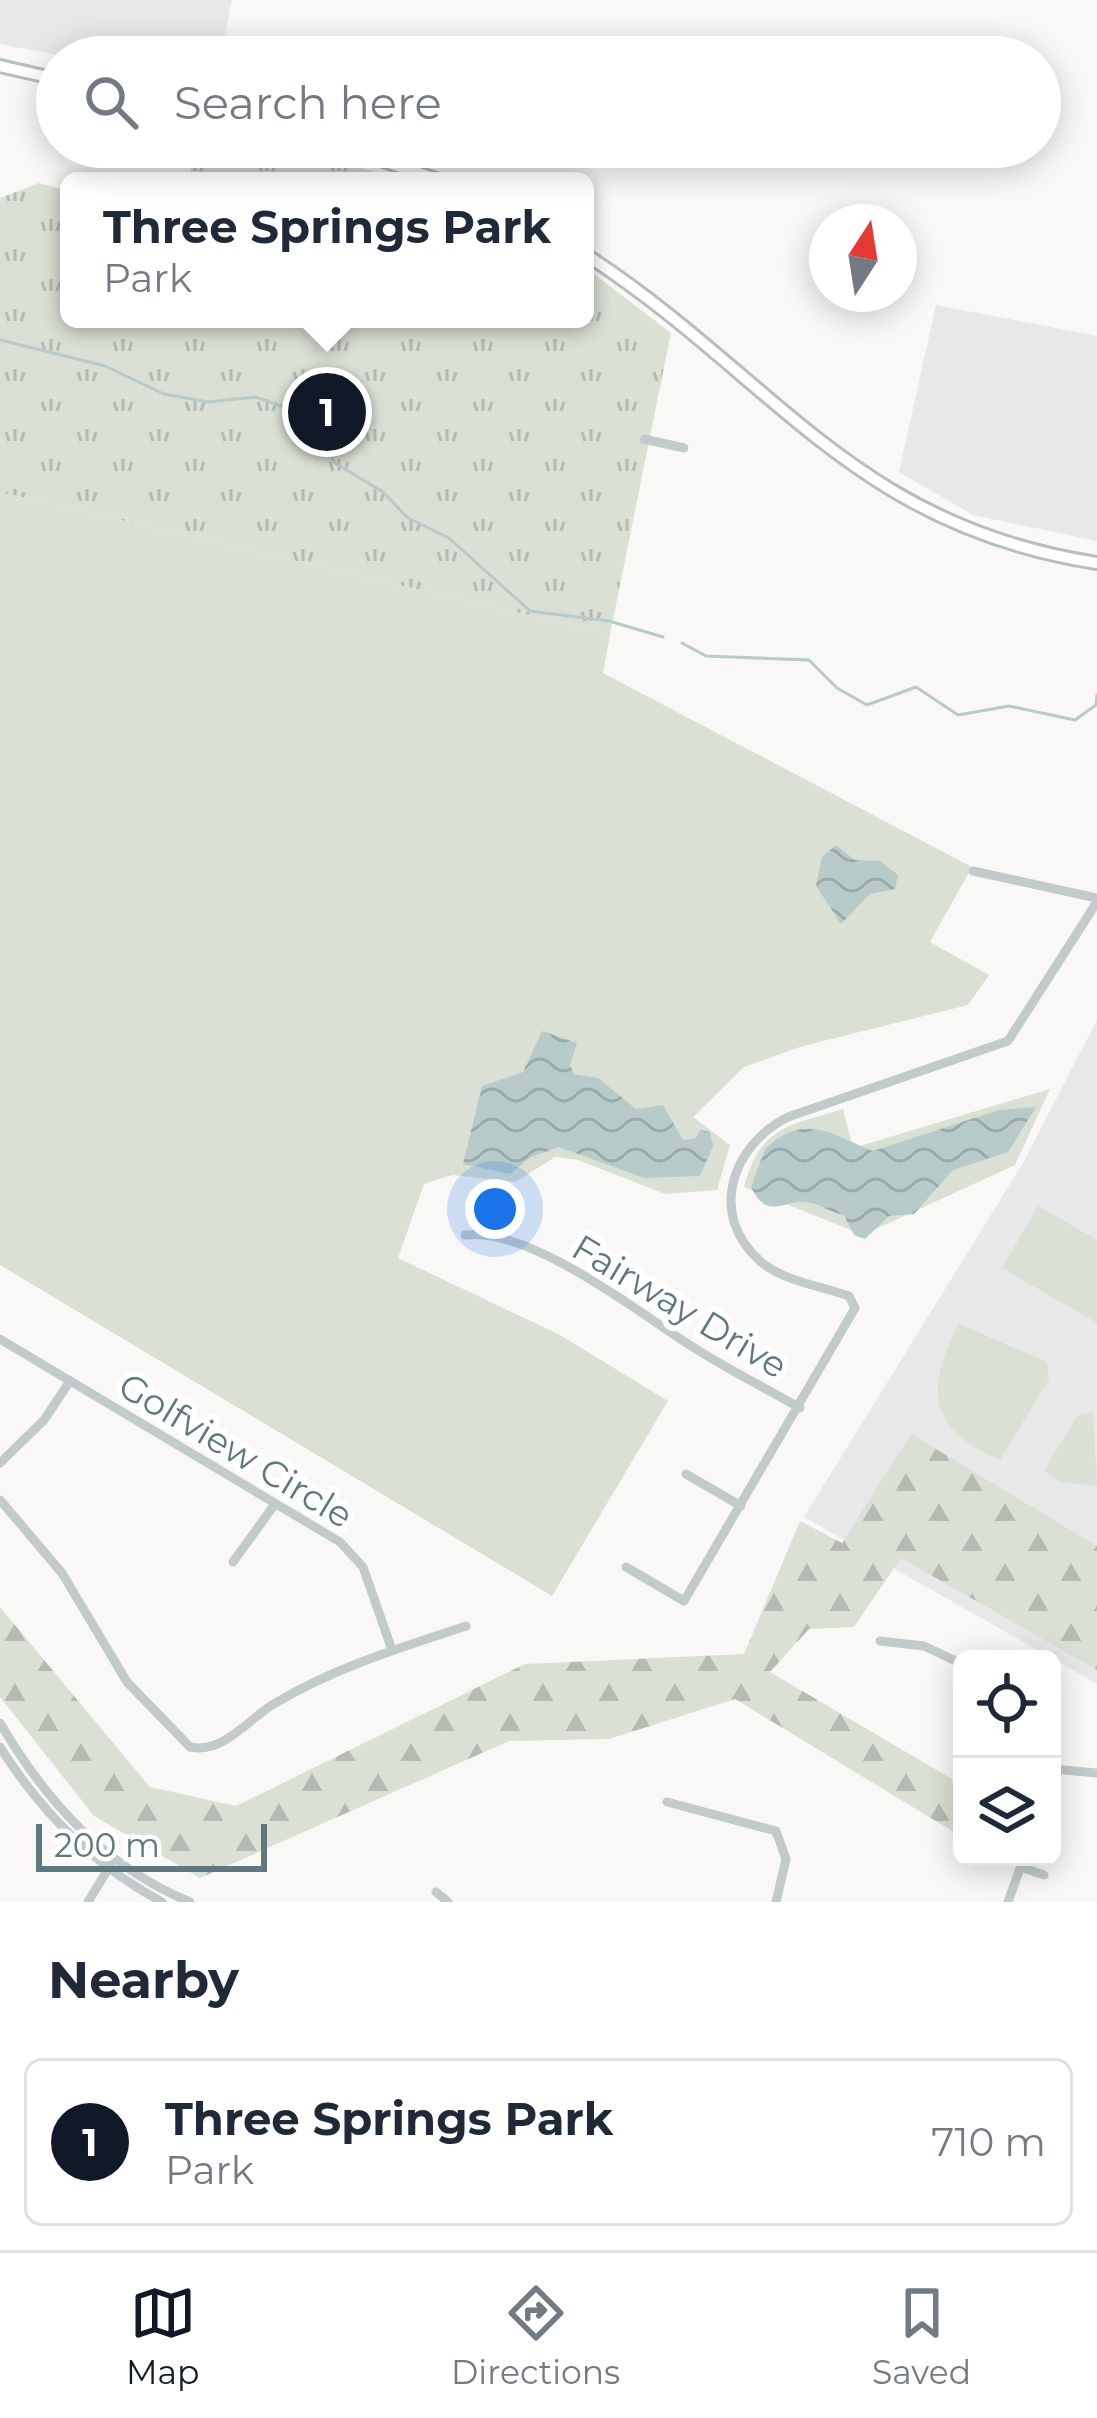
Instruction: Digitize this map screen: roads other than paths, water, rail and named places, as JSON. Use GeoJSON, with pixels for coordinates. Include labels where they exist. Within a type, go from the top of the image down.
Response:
{"type":"FeatureCollection","features":[{"type":"Feature","properties":{"kind":"main road"},"geometry":{"type":"LineString","coordinates":[[0,66],[36,74]]}},
{"type":"Feature","properties":{"kind":"main road"},"geometry":{"type":"LineString","coordinates":[[594,261],[817,443],[876,485],[937,517],[1016,547],[1097,563]]}},
{"type":"Feature","properties":{"kind":"street"},"geometry":{"type":"LineString","coordinates":[[644,439],[685,448]]}},
{"type":"Feature","properties":{"kind":"street"},"geometry":{"type":"LineString","coordinates":[[626,1567],[683,1601],[856,1308],[855,1301],[785,1276],[745,1245],[733,1221],[730,1194],[746,1148],[788,1117],[1008,1041],[1097,900],[973,871]]}},
{"type":"Feature","properties":{"kind":"street","name":"Fairway Drive"},"geometry":{"type":"LineString","coordinates":[[465,1235],[487,1232],[586,1276],[800,1408]]}},
{"type":"Feature","properties":{"kind":"street","name":"Golfview Circle"},"geometry":{"type":"LineString","coordinates":[[0,1339],[357,1558],[392,1650]]}},
{"type":"Feature","properties":{"kind":"street"},"geometry":{"type":"LineString","coordinates":[[0,1462],[44,1420],[70,1381]]}},
{"type":"Feature","properties":{"kind":"street"},"geometry":{"type":"LineString","coordinates":[[686,1474],[741,1506]]}},
{"type":"Feature","properties":{"kind":"street"},"geometry":{"type":"LineString","coordinates":[[0,1499],[62,1574],[127,1682],[190,1747],[222,1742],[309,1684],[466,1626]]}},
{"type":"Feature","properties":{"kind":"street"},"geometry":{"type":"LineString","coordinates":[[233,1562],[275,1504]]}},
{"type":"Feature","properties":{"kind":"street"},"geometry":{"type":"LineString","coordinates":[[880,1641],[924,1646],[953,1660]]}},
{"type":"Feature","properties":{"kind":"street"},"geometry":{"type":"LineString","coordinates":[[0,1723],[65,1816],[111,1863],[190,1902]]}},
{"type":"Feature","properties":{"kind":"street"},"geometry":{"type":"LineString","coordinates":[[0,1747],[50,1815],[162,1902]]}},
{"type":"Feature","properties":{"kind":"street"},"geometry":{"type":"LineString","coordinates":[[1061,1770],[1097,1773]]}},
{"type":"Feature","properties":{"kind":"street"},"geometry":{"type":"LineString","coordinates":[[667,1802],[776,1831],[786,1859],[776,1902]]}},
{"type":"Feature","properties":{"kind":"street"},"geometry":{"type":"LineString","coordinates":[[88,1902],[111,1863]]}},
{"type":"Feature","properties":{"kind":"street"},"geometry":{"type":"LineString","coordinates":[[1008,1902],[1021,1866]]}},
{"type":"Feature","properties":{"kind":"street"},"geometry":{"type":"LineString","coordinates":[[1029,1866],[1044,1875]]}},
{"type":"Feature","properties":{"kind":"street"},"geometry":{"type":"LineString","coordinates":[[436,1892],[448,1902]]}},
{"type":"Feature","properties":{"kind":"water"},"geometry":{"type":"Polygon","coordinates":[[[836,845],[855,860],[880,861],[898,875],[895,889],[870,894],[841,924],[816,886],[822,857],[836,845]]]}},
{"type":"Feature","properties":{"kind":"water"},"geometry":{"type":"Polygon","coordinates":[[[542,1031],[577,1043],[570,1065],[574,1074],[598,1078],[636,1109],[663,1105],[683,1140],[696,1138],[700,1130],[710,1132],[713,1146],[700,1176],[644,1178],[559,1147],[531,1157],[510,1174],[463,1164],[482,1086],[523,1072],[542,1031]]]}},
{"type":"Feature","properties":{"kind":"water"},"geometry":{"type":"Polygon","coordinates":[[[1036,1107],[1008,1152],[953,1170],[914,1214],[889,1216],[865,1239],[854,1235],[844,1215],[809,1202],[769,1206],[751,1187],[765,1149],[793,1131],[832,1133],[873,1151],[999,1110],[1036,1107]]]}},
{"type":"Feature","properties":{"kind":"waterway"},"geometry":{"type":"LineString","coordinates":[[0,340],[105,366],[164,394],[208,402],[255,397],[305,414],[335,463],[383,492],[408,518],[449,538],[530,611],[609,621],[663,637]]}},
{"type":"Feature","properties":{"kind":"waterway"},"geometry":{"type":"LineString","coordinates":[[682,643],[706,656],[809,660],[837,688],[867,705],[916,687],[958,715],[1009,706],[1075,720],[1096,705],[1097,695]]}},
{"type":"Feature","properties":{"kind":"place","name":"Three Springs Park"},"geometry":{"type":"Point","coordinates":[327,412]}}]}
